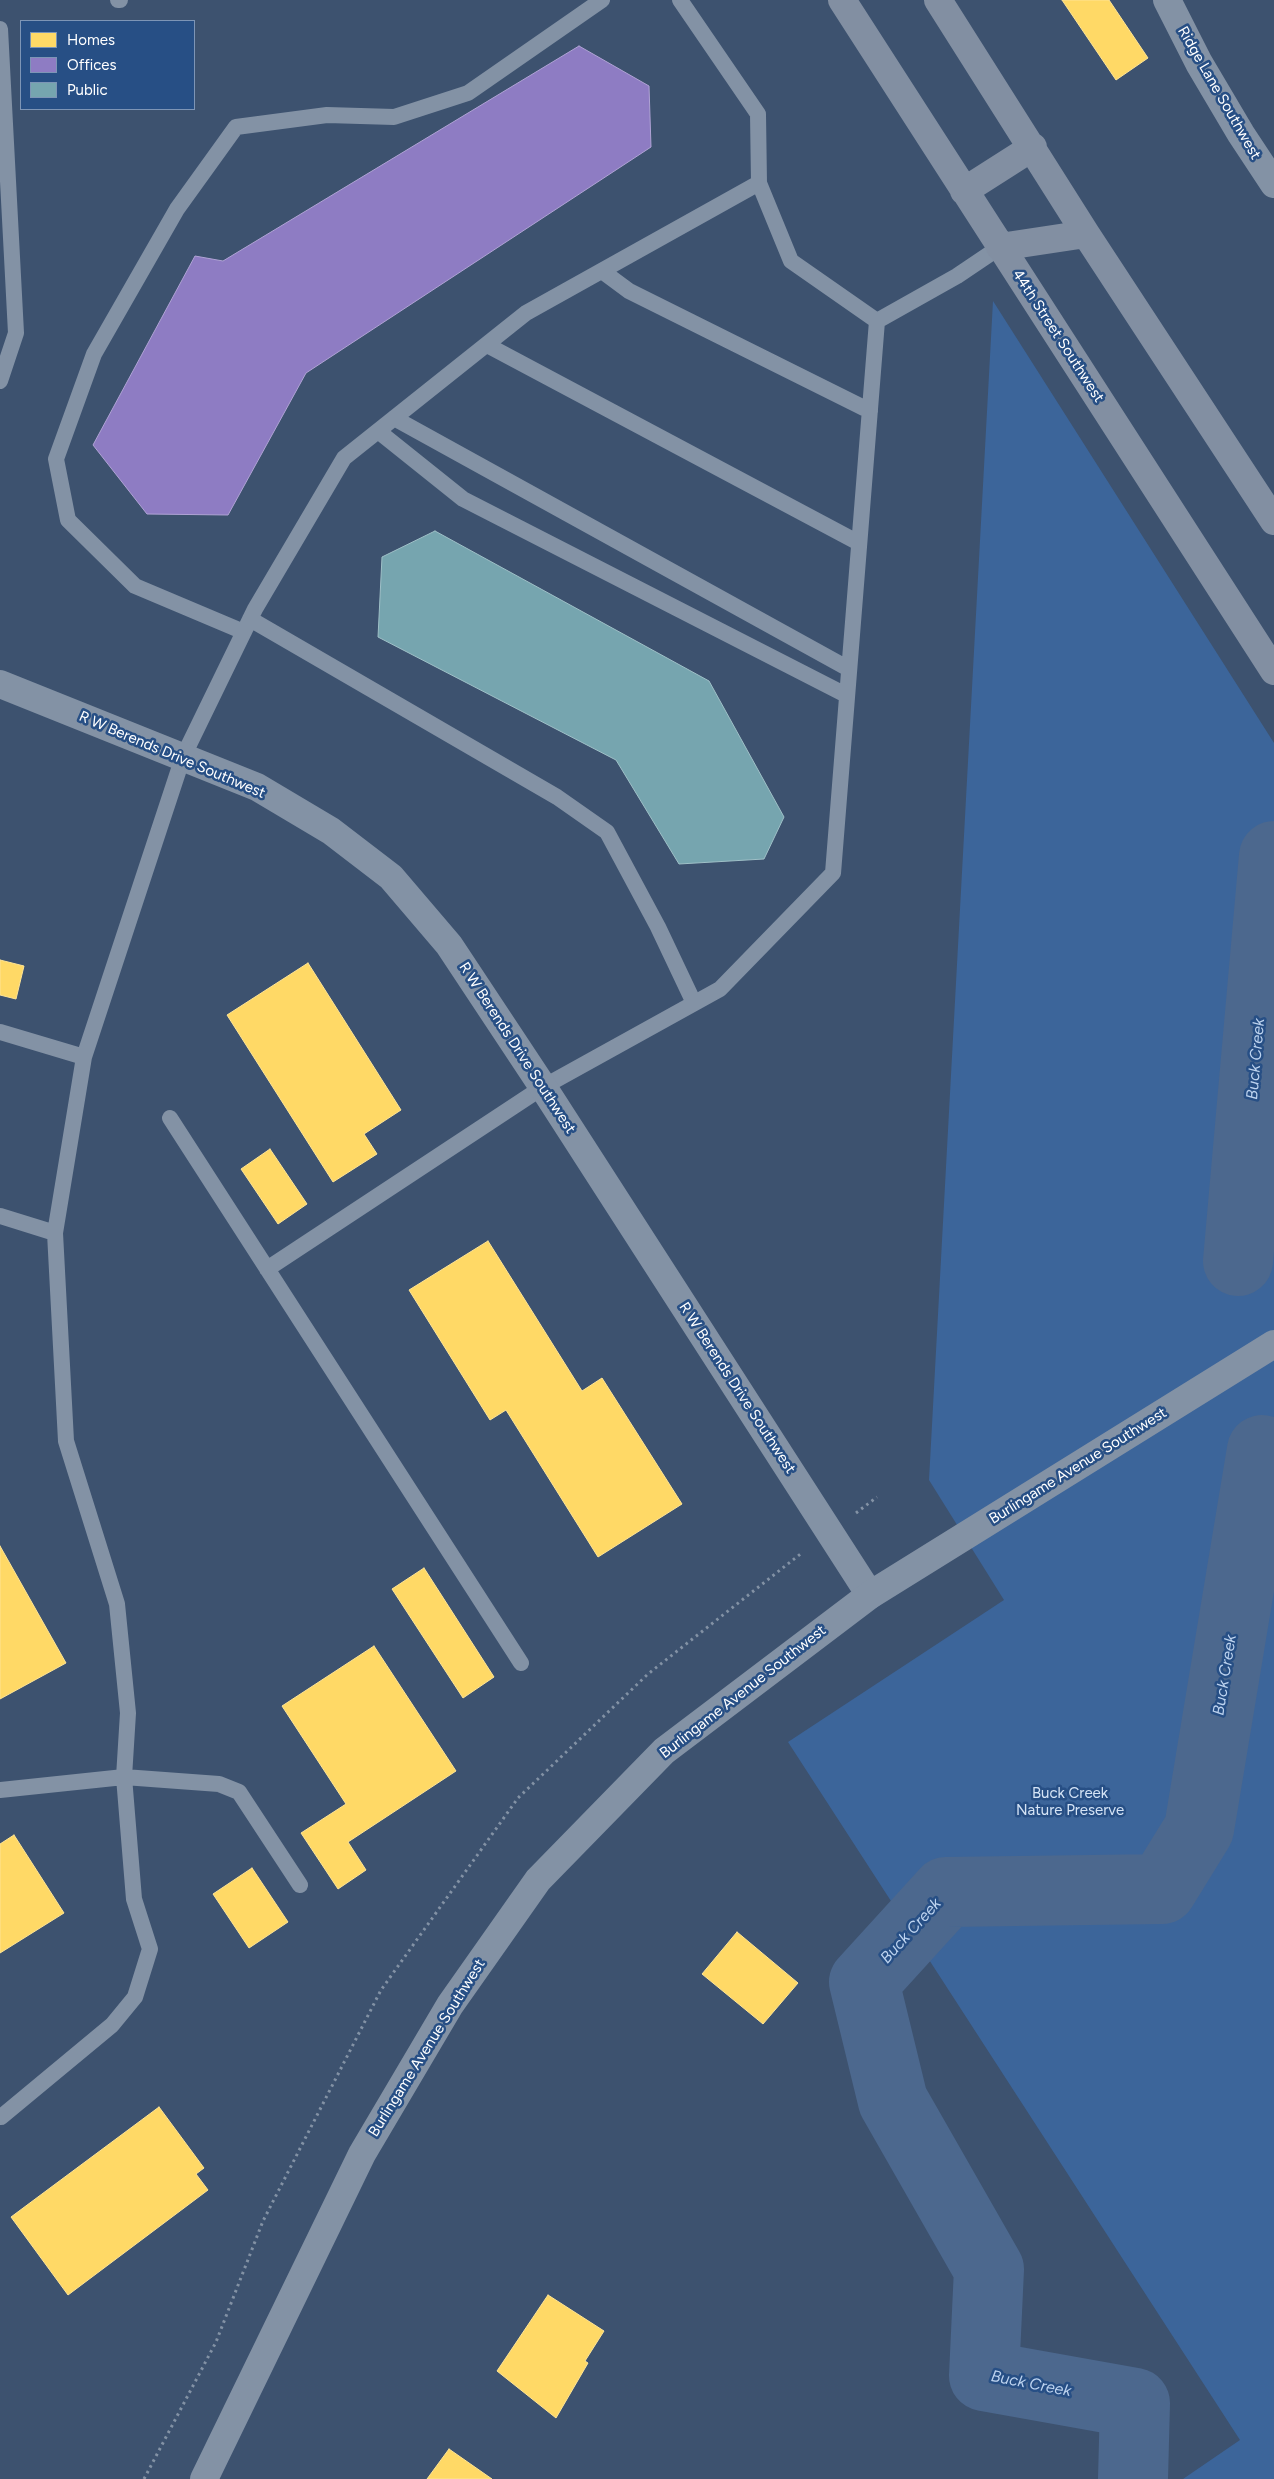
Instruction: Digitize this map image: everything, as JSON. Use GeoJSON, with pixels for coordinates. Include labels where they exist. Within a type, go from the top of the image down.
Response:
{"type":"FeatureCollection","features":[{"type":"Feature","properties":{"kind":"main road","name":"44th Street Southwest"},"geometry":{"type":"LineString","coordinates":[[842,0],[1274,671]]}},
{"type":"Feature","properties":{"kind":"main road"},"geometry":{"type":"LineString","coordinates":[[938,0],[1086,234],[1274,521]]}},
{"type":"Feature","properties":{"kind":"main road"},"geometry":{"type":"LineString","coordinates":[[964,191],[1032,147]]}},
{"type":"Feature","properties":{"kind":"main road"},"geometry":{"type":"LineString","coordinates":[[1000,246],[1086,234]]}},
{"type":"Feature","properties":{"kind":"street","name":"Ridge Lane Southwest"},"geometry":{"type":"LineString","coordinates":[[1167,0],[1209,79],[1274,184]]}},
{"type":"Feature","properties":{"kind":"street","name":"R W Berends Drive Southwest"},"geometry":{"type":"LineString","coordinates":[[0,684],[257,787],[331,831],[391,878],[448,945],[543,1086],[870,1595]]}},
{"type":"Feature","properties":{"kind":"street","name":"Burlingame Avenue Southwest"},"geometry":{"type":"LineString","coordinates":[[204,2479],[362,2154],[450,2005],[538,1880],[664,1751],[870,1595],[1274,1344]]}},
{"type":"Feature","properties":{"kind":"lane"},"geometry":{"type":"LineString","coordinates":[[602,0],[468,93],[394,117],[327,115],[236,127],[177,209],[94,354],[56,458],[68,520],[135,586],[247,625],[557,797],[607,832],[658,927],[694,1003]]}},
{"type":"Feature","properties":{"kind":"lane"},"geometry":{"type":"LineString","coordinates":[[680,0],[758,114],[759,183],[792,261],[877,321]]}},
{"type":"Feature","properties":{"kind":"lane"},"geometry":{"type":"LineString","coordinates":[[0,29],[16,333],[0,381]]}},
{"type":"Feature","properties":{"kind":"lane"},"geometry":{"type":"LineString","coordinates":[[1,2117],[112,2025],[135,1997],[150,1949],[134,1898],[124,1777],[128,1713],[117,1604],[66,1441],[55,1233],[84,1058],[183,757],[247,625],[344,458],[526,313],[759,183]]}},
{"type":"Feature","properties":{"kind":"lane"},"geometry":{"type":"LineString","coordinates":[[877,321],[958,276],[1000,246]]}},
{"type":"Feature","properties":{"kind":"lane"},"geometry":{"type":"LineString","coordinates":[[602,271],[629,291],[870,412]]}},
{"type":"Feature","properties":{"kind":"lane"},"geometry":{"type":"LineString","coordinates":[[267,1269],[543,1086],[720,989],[833,873],[877,321]]}},
{"type":"Feature","properties":{"kind":"lane"},"geometry":{"type":"LineString","coordinates":[[487,344],[859,543]]}},
{"type":"Feature","properties":{"kind":"lane"},"geometry":{"type":"LineString","coordinates":[[394,418],[848,670]]}},
{"type":"Feature","properties":{"kind":"lane"},"geometry":{"type":"LineString","coordinates":[[378,431],[463,499],[846,695]]}},
{"type":"Feature","properties":{"kind":"lane"},"geometry":{"type":"LineString","coordinates":[[0,1032],[84,1058]]}},
{"type":"Feature","properties":{"kind":"lane"},"geometry":{"type":"LineString","coordinates":[[170,1118],[521,1663]]}},
{"type":"Feature","properties":{"kind":"lane"},"geometry":{"type":"LineString","coordinates":[[0,1216],[55,1233]]}},
{"type":"Feature","properties":{"kind":"lane"},"geometry":{"type":"LineString","coordinates":[[0,1790],[124,1777],[219,1784],[239,1792],[300,1885]]}},
{"type":"Feature","properties":{"kind":"green space","name":"Buck Creek Nature Preserve"},"geometry":{"type":"Polygon","coordinates":[[[993,301],[1274,743],[1274,2479],[1183,2479],[1240,2440],[788,1742],[1004,1600],[929,1480],[993,301]]]}},
{"type":"Feature","properties":{"kind":"building: Homes"},"geometry":{"type":"Polygon","coordinates":[[[1062,0],[1109,0],[1148,58],[1116,80],[1062,0]]]}},
{"type":"Feature","properties":{"kind":"building: Homes"},"geometry":{"type":"Polygon","coordinates":[[[0,960],[24,966],[16,999],[0,995],[0,960]]]}},
{"type":"Feature","properties":{"kind":"building: Homes"},"geometry":{"type":"Polygon","coordinates":[[[308,963],[401,1110],[364,1134],[377,1154],[333,1182],[227,1015],[308,963]]]}},
{"type":"Feature","properties":{"kind":"building: Homes"},"geometry":{"type":"Polygon","coordinates":[[[270,1149],[307,1204],[278,1224],[241,1169],[270,1149]]]}},
{"type":"Feature","properties":{"kind":"building: Homes"},"geometry":{"type":"Polygon","coordinates":[[[488,1241],[582,1391],[602,1378],[682,1504],[598,1557],[506,1410],[490,1420],[409,1290],[488,1241]]]}},
{"type":"Feature","properties":{"kind":"building: Homes"},"geometry":{"type":"Polygon","coordinates":[[[0,1546],[66,1663],[0,1699],[0,1546]]]}},
{"type":"Feature","properties":{"kind":"building: Homes"},"geometry":{"type":"Polygon","coordinates":[[[424,1568],[494,1677],[463,1698],[392,1589],[424,1568]]]}},
{"type":"Feature","properties":{"kind":"building: Homes"},"geometry":{"type":"Polygon","coordinates":[[[374,1646],[456,1771],[348,1842],[366,1870],[338,1889],[301,1833],[346,1804],[282,1706],[374,1646]]]}},
{"type":"Feature","properties":{"kind":"building: Homes"},"geometry":{"type":"Polygon","coordinates":[[[14,1835],[64,1913],[0,1953],[0,1844],[14,1835]]]}},
{"type":"Feature","properties":{"kind":"building: Homes"},"geometry":{"type":"Polygon","coordinates":[[[252,1868],[288,1922],[249,1948],[213,1894],[252,1868]]]}},
{"type":"Feature","properties":{"kind":"building: Homes"},"geometry":{"type":"Polygon","coordinates":[[[737,1932],[798,1983],[763,2024],[702,1974],[737,1932]]]}},
{"type":"Feature","properties":{"kind":"building: Homes"},"geometry":{"type":"Polygon","coordinates":[[[159,2107],[204,2168],[196,2174],[208,2190],[68,2295],[11,2217],[159,2107]]]}},
{"type":"Feature","properties":{"kind":"building: Homes"},"geometry":{"type":"Polygon","coordinates":[[[548,2295],[604,2331],[585,2361],[588,2363],[556,2418],[497,2371],[548,2295]]]}},
{"type":"Feature","properties":{"kind":"building: Homes"},"geometry":{"type":"Polygon","coordinates":[[[449,2449],[492,2479],[427,2479],[449,2449]]]}},
{"type":"Feature","properties":{"kind":"building: Offices"},"geometry":{"type":"Polygon","coordinates":[[[579,46],[649,86],[651,147],[306,373],[228,515],[147,514],[93,445],[195,256],[223,261],[579,46]]]}},
{"type":"Feature","properties":{"kind":"building: Public"},"geometry":{"type":"Polygon","coordinates":[[[435,531],[709,681],[784,817],[764,859],[679,864],[616,760],[378,637],[382,557],[435,531]]]}},
{"type":"Feature","properties":{"kind":"waterway","name":"Buck Creek"},"geometry":{"type":"LineString","coordinates":[[1238,1261],[1274,856]]}},
{"type":"Feature","properties":{"kind":"waterway","name":"Buck Creek"},"geometry":{"type":"LineString","coordinates":[[1133,2479],[1135,2403],[984,2376],[989,2269],[893,2101],[864,1982],[946,1892],[1162,1889],[1199,1829],[1262,1450]]}}]}
